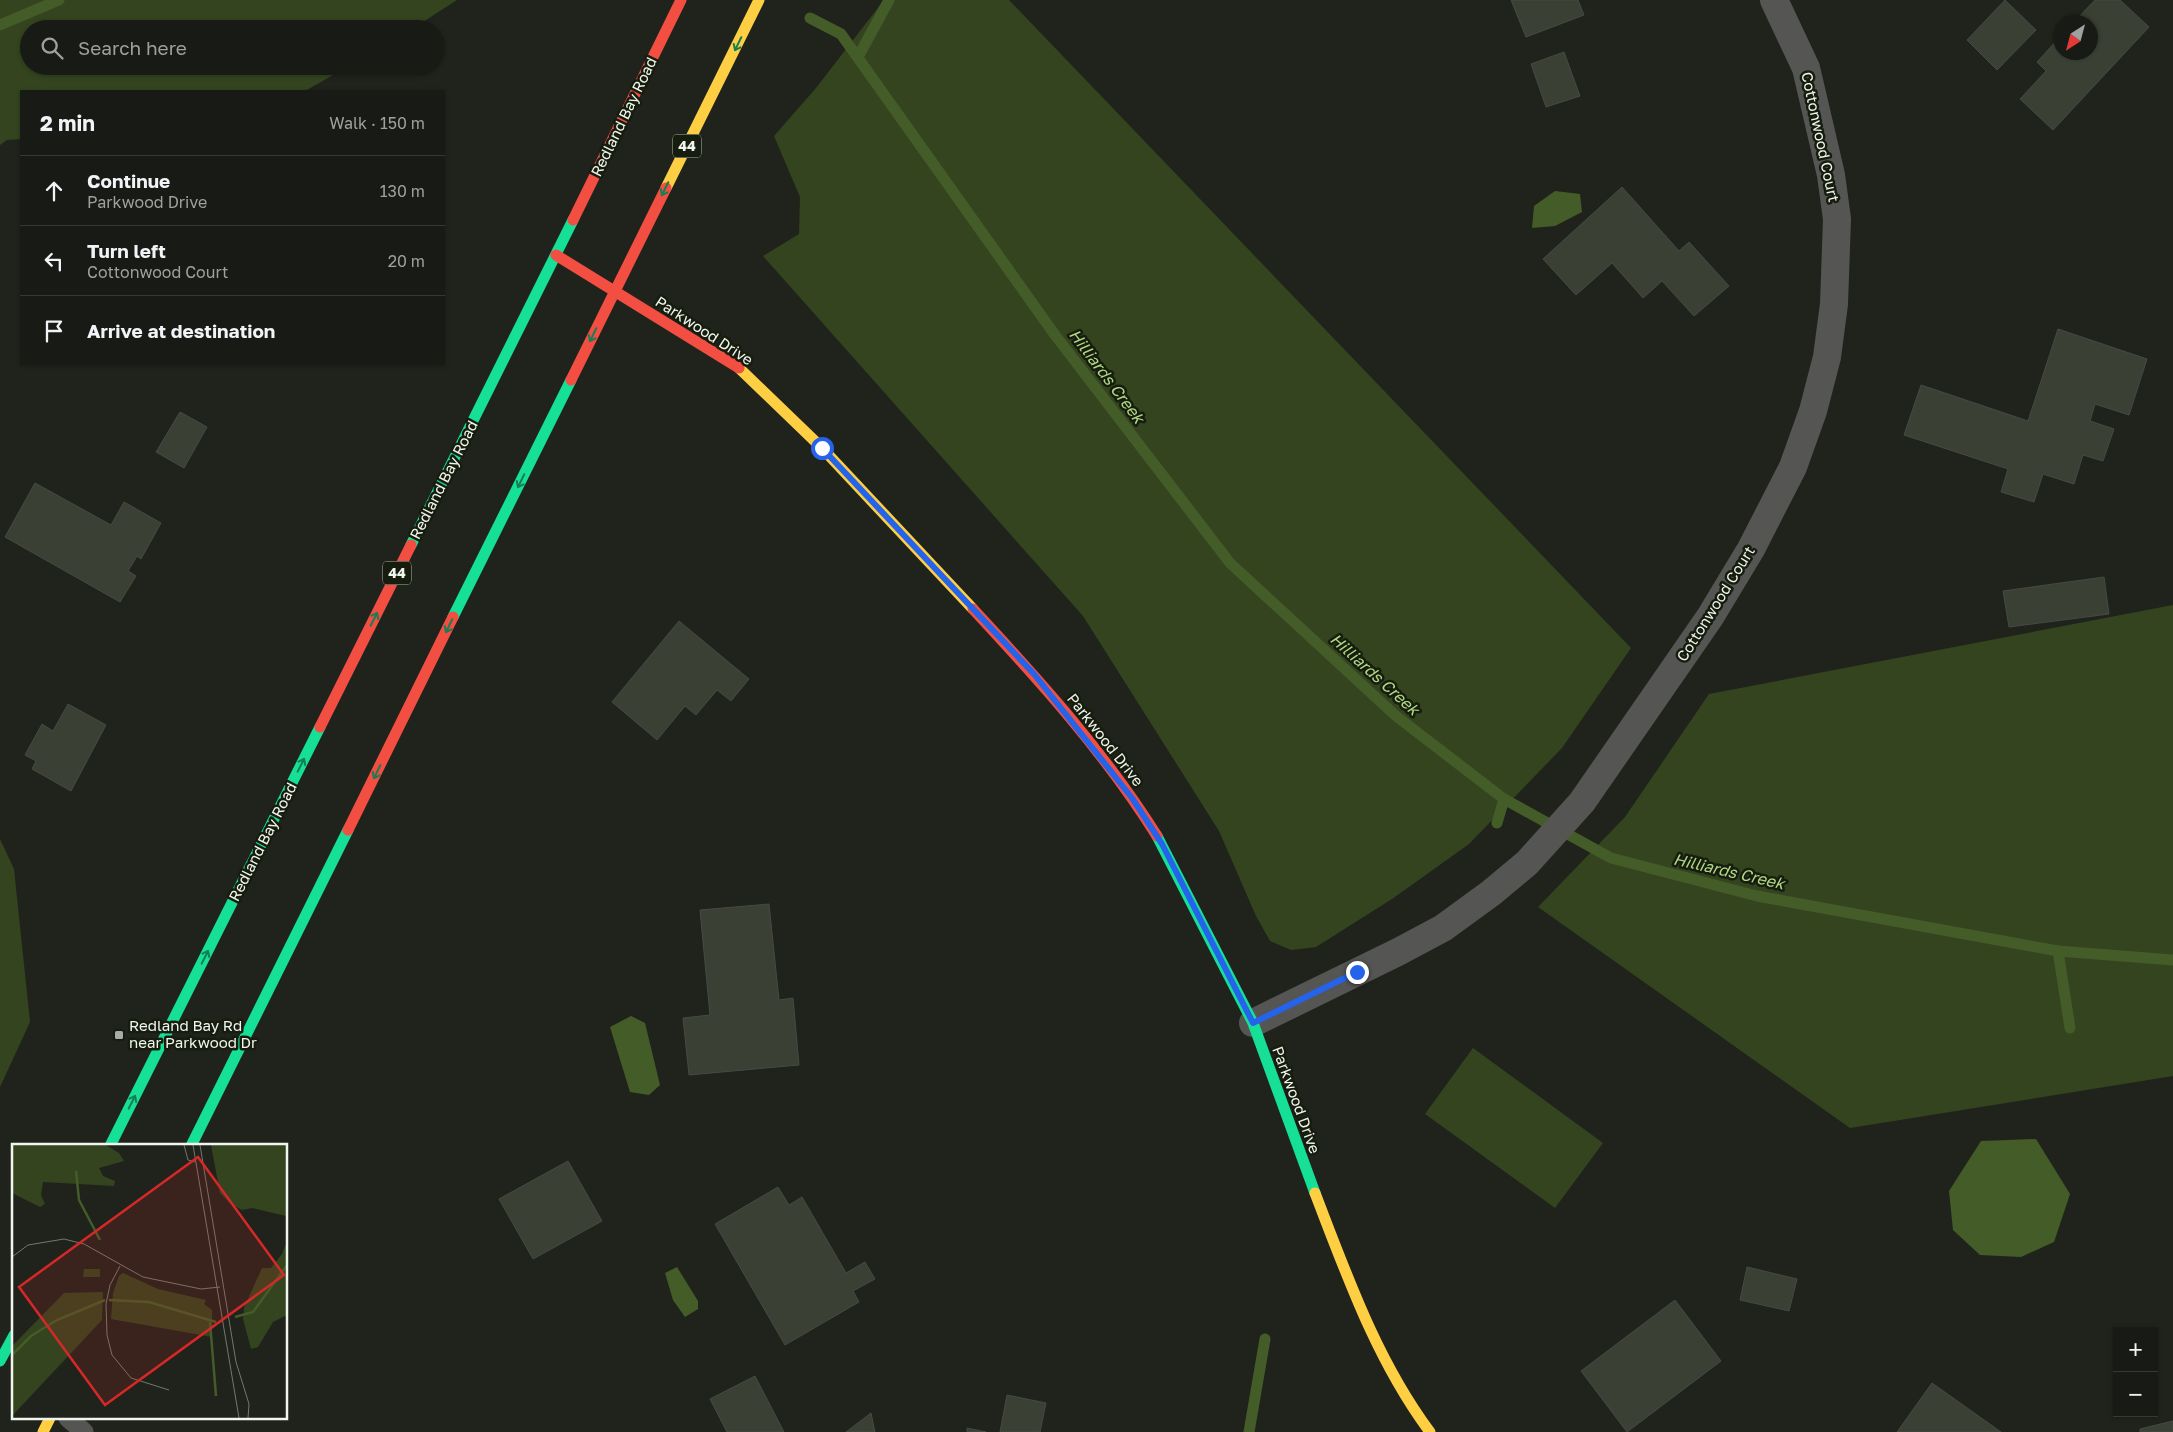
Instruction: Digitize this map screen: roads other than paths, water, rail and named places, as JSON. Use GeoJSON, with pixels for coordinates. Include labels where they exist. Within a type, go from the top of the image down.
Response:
{"type":"FeatureCollection","features":[{"type":"Feature","properties":{"kind":"main road","name":"Redland Bay Road"},"geometry":{"type":"LineString","coordinates":[[111,1144],[556,255],[681,0]]}},
{"type":"Feature","properties":{"kind":"main road","name":"44"},"geometry":{"type":"LineString","coordinates":[[192,1144],[759,0]]}},
{"type":"Feature","properties":{"kind":"main road","name":"Parkwood Drive"},"geometry":{"type":"LineString","coordinates":[[556,255],[743,371],[822,448],[1034,674],[1132,798],[1162,844],[1253,1023],[1296,1146],[1363,1316],[1409,1404],[1430,1432]]}},
{"type":"Feature","properties":{"kind":"main road"},"geometry":{"type":"LineString","coordinates":[[0,1362],[12,1339]]}},
{"type":"Feature","properties":{"kind":"main road"},"geometry":{"type":"LineString","coordinates":[[42,1432],[49,1420]]}},
{"type":"Feature","properties":{"kind":"street","name":"Cottonwood Court"},"geometry":{"type":"LineString","coordinates":[[1253,1023],[1443,928],[1491,893],[1527,863],[1582,802],[1710,618],[1751,549],[1793,467],[1813,410],[1827,357],[1837,264],[1837,219],[1831,175],[1806,68],[1774,0]]}},
{"type":"Feature","properties":{"kind":"lane"},"geometry":{"type":"LineString","coordinates":[[70,1420],[84,1432]]}},
{"type":"Feature","properties":{"kind":"waterway","name":"Hilliards Creek"},"geometry":{"type":"LineString","coordinates":[[0,25],[59,0]]}},
{"type":"Feature","properties":{"kind":"waterway"},"geometry":{"type":"LineString","coordinates":[[858,57],[889,0]]}},
{"type":"Feature","properties":{"kind":"waterway","name":"Hilliards Creek"},"geometry":{"type":"LineString","coordinates":[[810,18],[841,34],[1055,335],[1230,563],[1396,716],[1504,799],[1611,858],[1757,896],[2058,951],[2173,960]]}},
{"type":"Feature","properties":{"kind":"waterway"},"geometry":{"type":"LineString","coordinates":[[1497,823],[1504,799]]}},
{"type":"Feature","properties":{"kind":"waterway"},"geometry":{"type":"LineString","coordinates":[[2058,951],[2070,1028]]}},
{"type":"Feature","properties":{"kind":"waterway"},"geometry":{"type":"LineString","coordinates":[[1249,1432],[1265,1339]]}},
{"type":"Feature","properties":{"kind":"place","name":"Redland Bay Rd near Parkwood Dr"},"geometry":{"type":"Point","coordinates":[119,1035]}}]}
